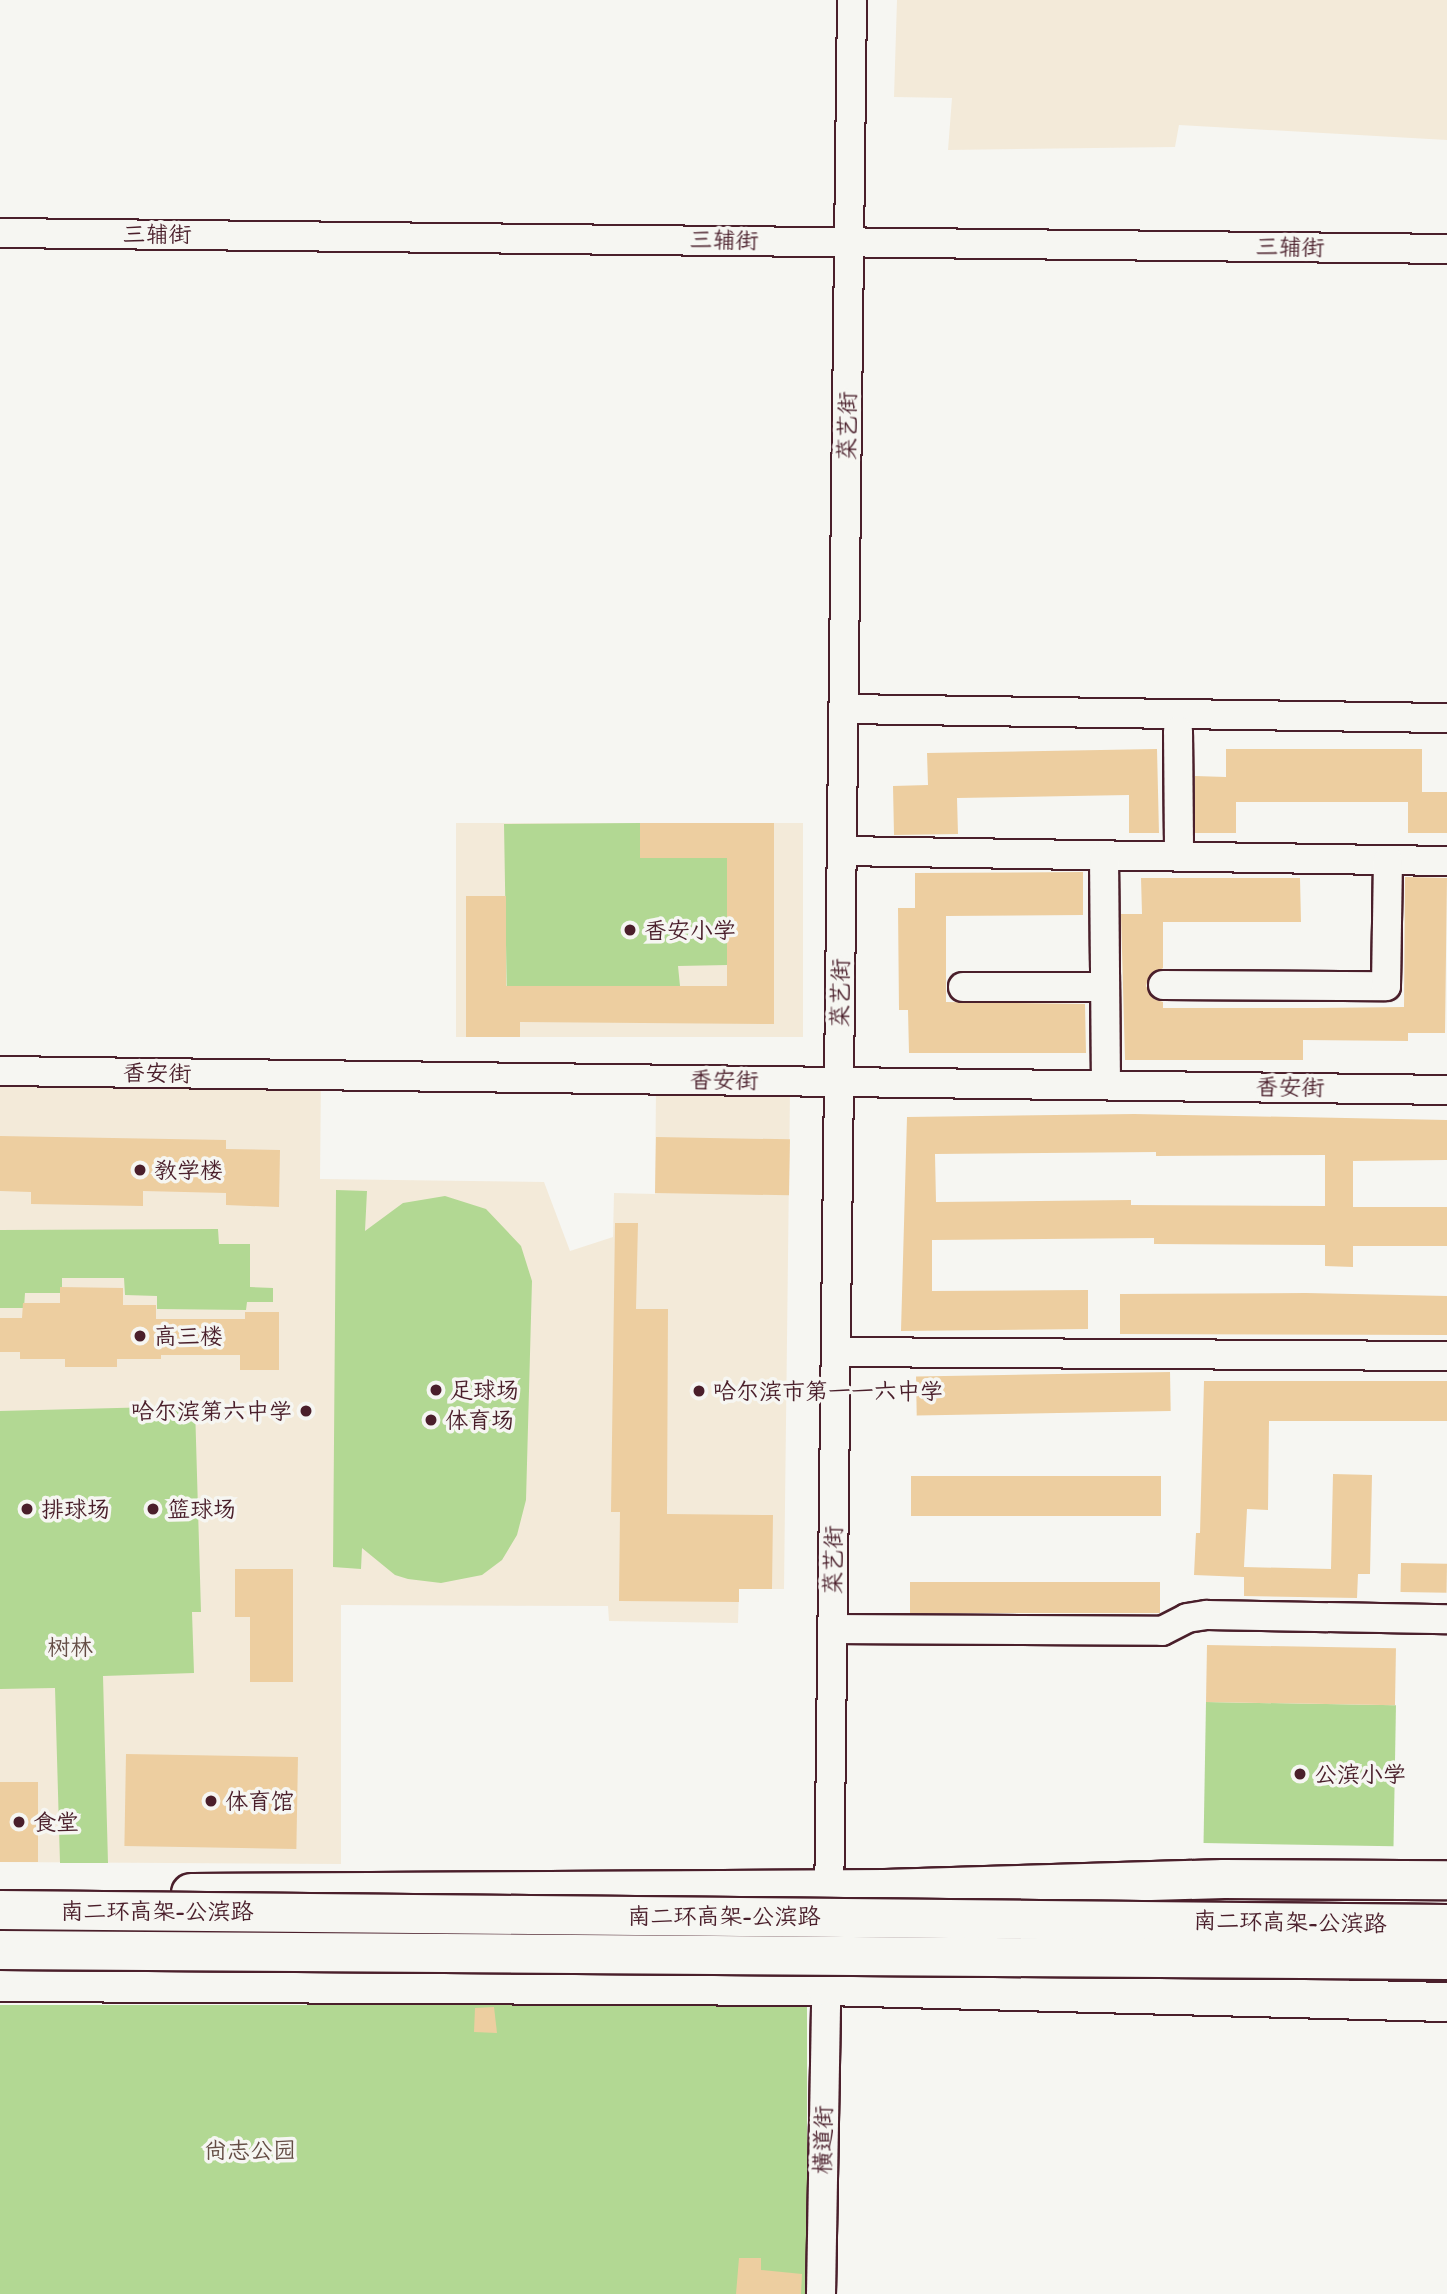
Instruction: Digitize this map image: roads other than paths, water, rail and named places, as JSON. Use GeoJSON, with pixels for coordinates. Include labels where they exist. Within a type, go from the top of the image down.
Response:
{"type":"FeatureCollection","features":[{"type":"Feature","properties":{"kind":"highway"},"geometry":{"type":"LineString","coordinates":[[1302,2000],[1304,1879]]}},
{"type":"Feature","properties":{"kind":"highway"},"geometry":{"type":"LineString","coordinates":[[0,1893],[829,1890],[1304,1879],[1447,1880]]}},
{"type":"Feature","properties":{"kind":"highway"},"geometry":{"type":"LineString","coordinates":[[1225,1922],[1447,1895]]}},
{"type":"Feature","properties":{"kind":"highway","name":"南二环高架-公滨路"},"geometry":{"type":"LineString","coordinates":[[0,1910],[1447,1924]]}},
{"type":"Feature","properties":{"kind":"highway","name":"南二环高架-公滨路"},"geometry":{"type":"LineString","coordinates":[[0,1950],[1447,1960]]}},
{"type":"Feature","properties":{"kind":"highway"},"geometry":{"type":"LineString","coordinates":[[885,1958],[1228,1999]]}},
{"type":"Feature","properties":{"kind":"highway"},"geometry":{"type":"LineString","coordinates":[[0,1982],[826,1986],[1228,1999],[1447,2002]]}},
{"type":"Feature","properties":{"kind":"street","name":"菜艺街"},"geometry":{"type":"LineString","coordinates":[[826,1986],[852,0]]}},
{"type":"Feature","properties":{"kind":"street","name":"三辅街"},"geometry":{"type":"LineString","coordinates":[[0,233],[1447,248]]}},
{"type":"Feature","properties":{"kind":"street"},"geometry":{"type":"LineString","coordinates":[[844,709],[1447,718]]}},
{"type":"Feature","properties":{"kind":"street"},"geometry":{"type":"LineString","coordinates":[[1178,731],[1179,857]]}},
{"type":"Feature","properties":{"kind":"street"},"geometry":{"type":"LineString","coordinates":[[842,851],[1447,861]]}},
{"type":"Feature","properties":{"kind":"street"},"geometry":{"type":"LineString","coordinates":[[1104,856],[1106,1072]]}},
{"type":"Feature","properties":{"kind":"street"},"geometry":{"type":"LineString","coordinates":[[1163,985],[1386,986],[1388,861]]}},
{"type":"Feature","properties":{"kind":"street"},"geometry":{"type":"LineString","coordinates":[[963,987],[1105,987]]}},
{"type":"Feature","properties":{"kind":"street","name":"香安街"},"geometry":{"type":"LineString","coordinates":[[0,1071],[1447,1090]]}},
{"type":"Feature","properties":{"kind":"street"},"geometry":{"type":"LineString","coordinates":[[836,1352],[1447,1356]]}},
{"type":"Feature","properties":{"kind":"street"},"geometry":{"type":"LineString","coordinates":[[832,1629],[1162,1631],[1187,1618],[1207,1615],[1447,1619]]}},
{"type":"Feature","properties":{"kind":"street","name":"横道街"},"geometry":{"type":"LineString","coordinates":[[821,2294],[826,1986]]}},
{"type":"Feature","properties":{"kind":"place","name":"香安小学"},"geometry":{"type":"Point","coordinates":[630,930]}},
{"type":"Feature","properties":{"kind":"place","name":"教学楼"},"geometry":{"type":"Point","coordinates":[140,1170]}},
{"type":"Feature","properties":{"kind":"place","name":"高三楼"},"geometry":{"type":"Point","coordinates":[140,1336]}},
{"type":"Feature","properties":{"kind":"place","name":"足球场"},"geometry":{"type":"Point","coordinates":[436,1390]}},
{"type":"Feature","properties":{"kind":"place","name":"哈尔滨市第一一六中学"},"geometry":{"type":"Point","coordinates":[699,1391]}},
{"type":"Feature","properties":{"kind":"place","name":"哈尔滨第六中学"},"geometry":{"type":"Point","coordinates":[306,1411]}},
{"type":"Feature","properties":{"kind":"place","name":"体育场"},"geometry":{"type":"Point","coordinates":[431,1420]}},
{"type":"Feature","properties":{"kind":"place","name":"排球场"},"geometry":{"type":"Point","coordinates":[27,1509]}},
{"type":"Feature","properties":{"kind":"place","name":"篮球场"},"geometry":{"type":"Point","coordinates":[153,1509]}},
{"type":"Feature","properties":{"kind":"place","name":"公滨小学"},"geometry":{"type":"Point","coordinates":[1300,1774]}},
{"type":"Feature","properties":{"kind":"place","name":"体育馆"},"geometry":{"type":"Point","coordinates":[211,1801]}},
{"type":"Feature","properties":{"kind":"place","name":"食堂"},"geometry":{"type":"Point","coordinates":[19,1822]}},
{"type":"Feature","properties":{"kind":"park label","name":"树林"},"geometry":{"type":"Point","coordinates":[70,1647]}},
{"type":"Feature","properties":{"kind":"park label","name":"尚志公园"},"geometry":{"type":"Point","coordinates":[250,2150]}}]}
